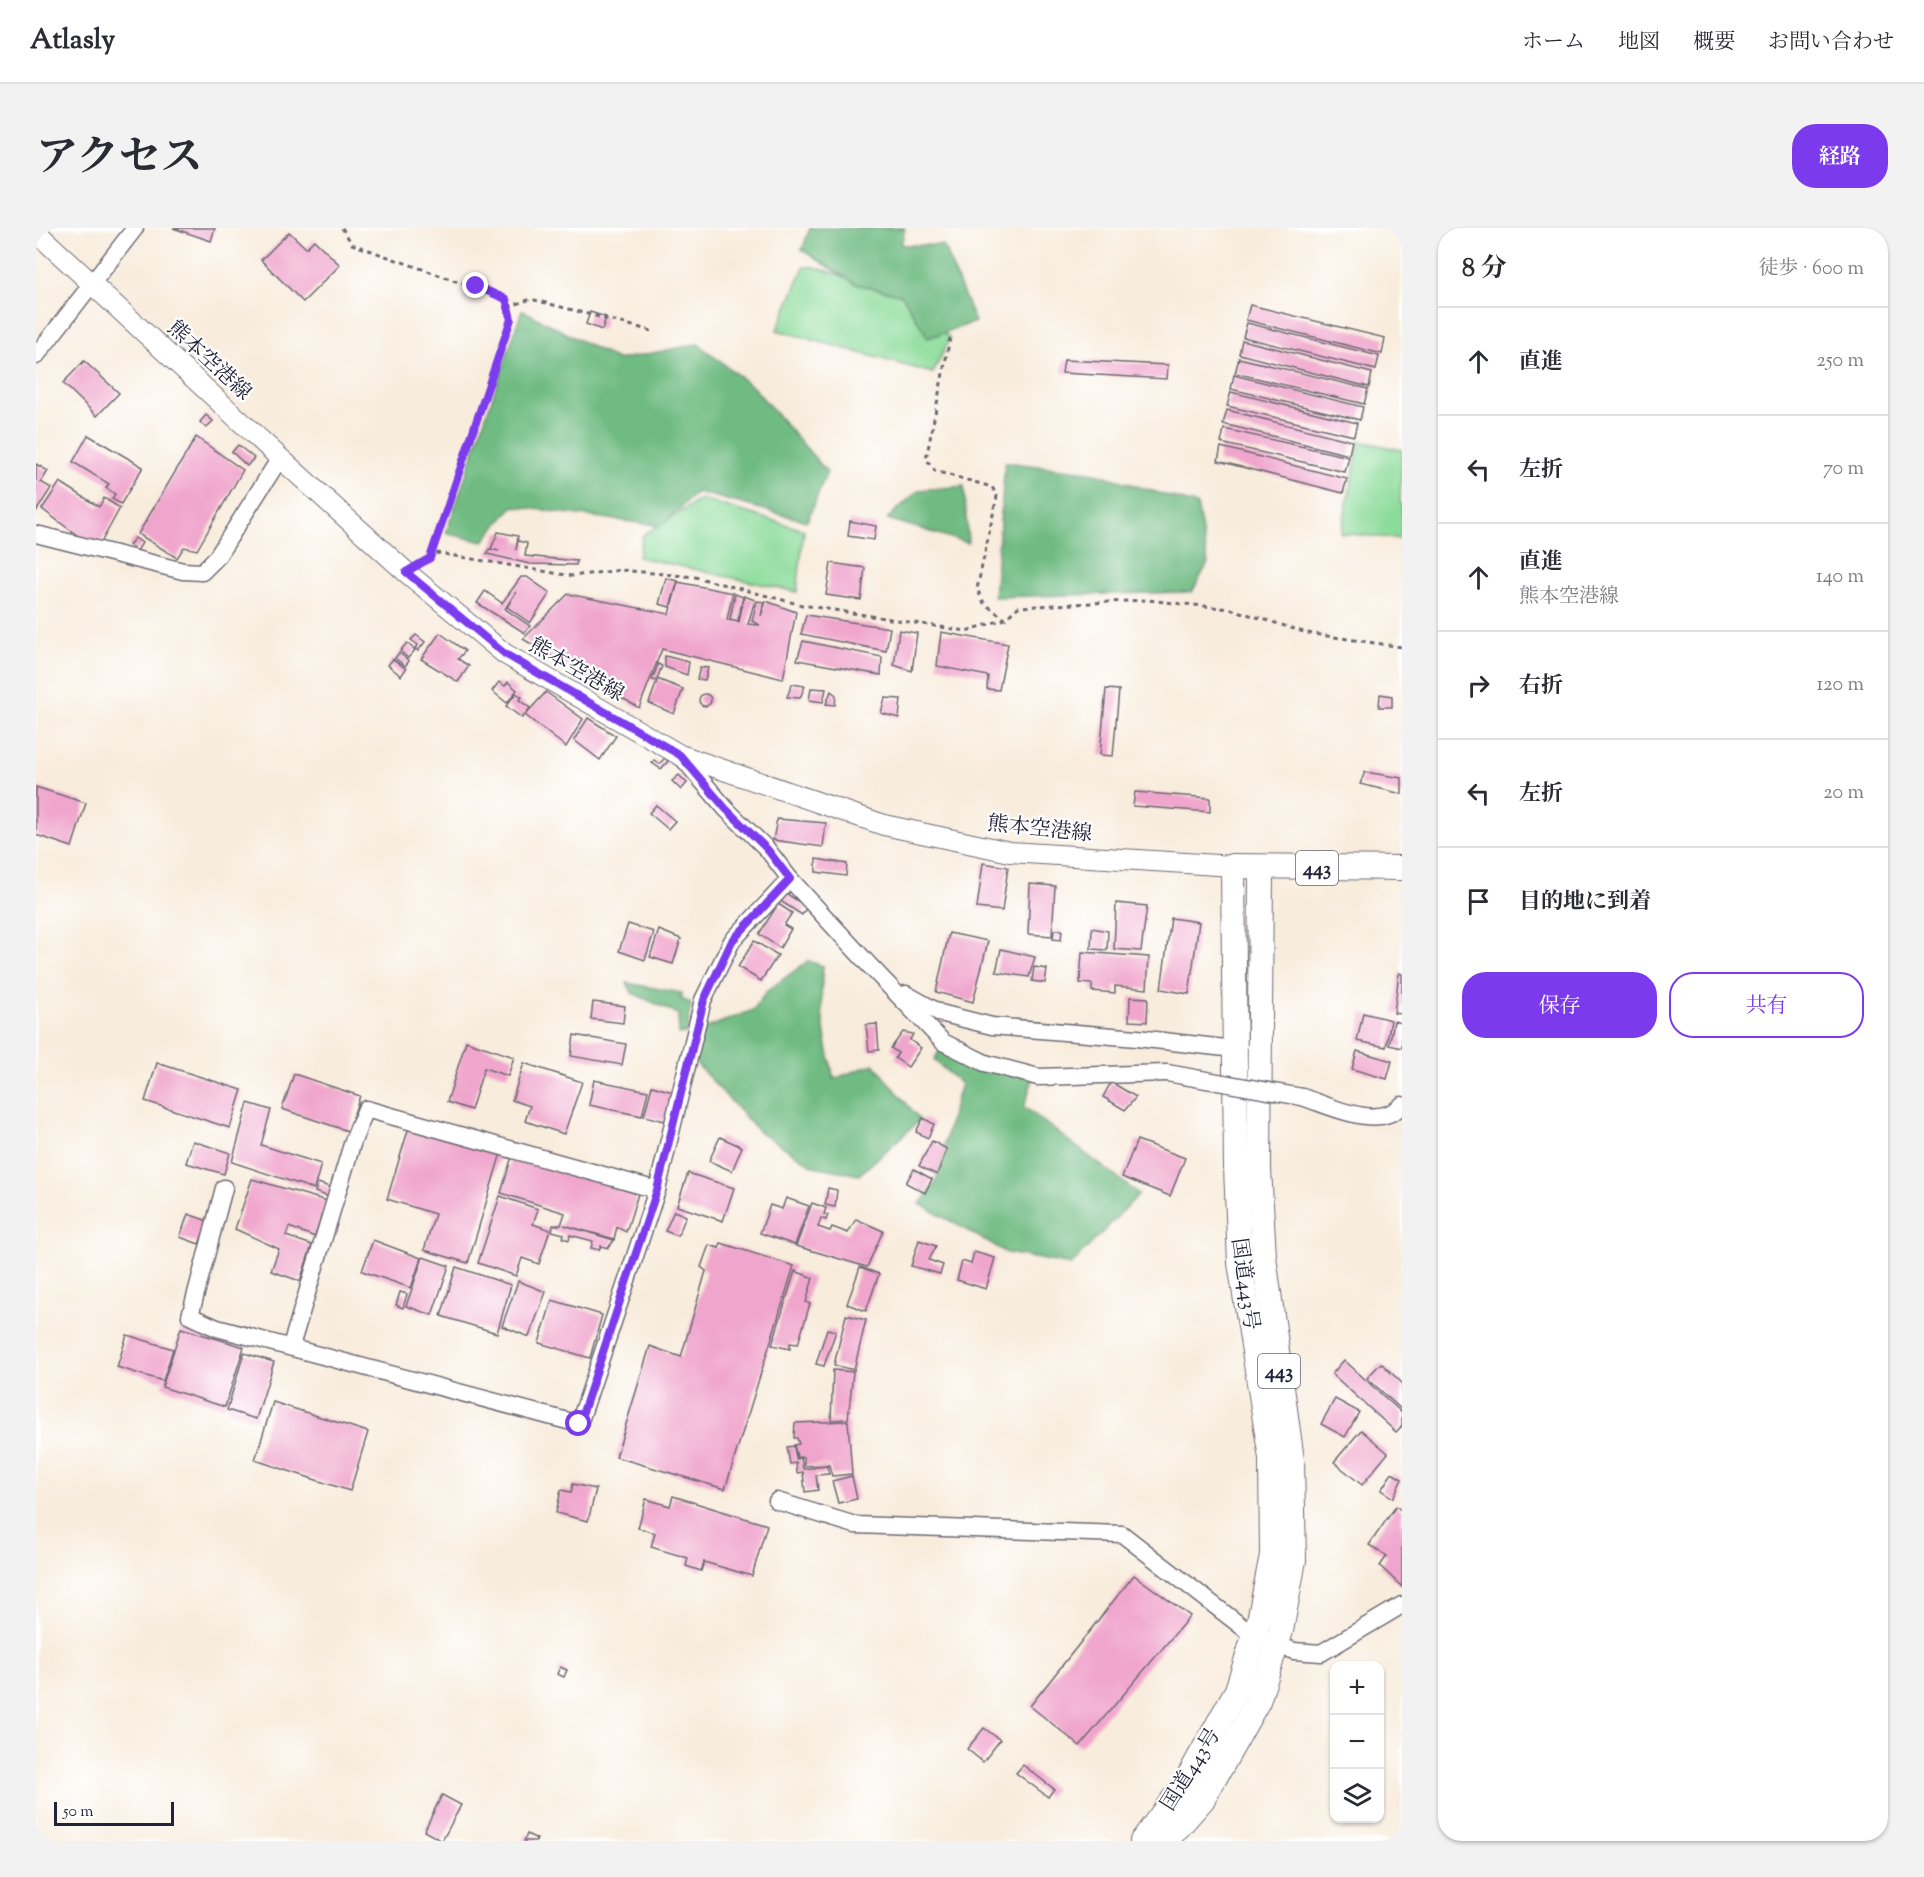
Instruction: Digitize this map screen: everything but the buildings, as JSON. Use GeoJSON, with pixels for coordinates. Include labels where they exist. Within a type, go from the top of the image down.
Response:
{"type":"FeatureCollection","features":[{"type":"Feature","properties":{"kind":"highway","name":"443"},"geometry":{"type":"LineString","coordinates":[[1233,866],[1402,868]]}},
{"type":"Feature","properties":{"kind":"highway","name":"国道443号"},"geometry":{"type":"LineString","coordinates":[[1142,1841],[1184,1785],[1237,1690],[1254,1636],[1272,1555],[1271,1458],[1239,1263],[1233,866]]}},
{"type":"Feature","properties":{"kind":"highway","name":"国道443号"},"geometry":{"type":"LineString","coordinates":[[1166,1841],[1203,1799],[1258,1701],[1277,1645],[1294,1560],[1292,1460],[1264,1257],[1259,1169],[1262,868]]}},
{"type":"Feature","properties":{"kind":"main road","name":"熊本空港線"},"geometry":{"type":"LineString","coordinates":[[36,232],[406,572],[505,654],[680,755],[884,825],[1010,852],[1233,866]]}},
{"type":"Feature","properties":{"kind":"street"},"geometry":{"type":"LineString","coordinates":[[36,356],[135,228]]}},
{"type":"Feature","properties":{"kind":"street"},"geometry":{"type":"LineString","coordinates":[[36,534],[183,571],[202,572],[216,557],[280,458]]}},
{"type":"Feature","properties":{"kind":"street"},"geometry":{"type":"LineString","coordinates":[[680,755],[726,809],[767,849],[790,879],[943,1042],[985,1063],[1038,1077],[1167,1073],[1302,1097],[1374,1118],[1394,1114],[1402,1105]]}},
{"type":"Feature","properties":{"kind":"street"},"geometry":{"type":"LineString","coordinates":[[224,1188],[190,1316],[217,1328],[579,1424],[657,1190],[704,1000],[732,941],[790,879]]}},
{"type":"Feature","properties":{"kind":"street"},"geometry":{"type":"LineString","coordinates":[[887,983],[940,1013],[992,1026],[1234,1049]]}},
{"type":"Feature","properties":{"kind":"street"},"geometry":{"type":"LineString","coordinates":[[291,1346],[353,1141],[366,1109],[657,1190]]}},
{"type":"Feature","properties":{"kind":"street"},"geometry":{"type":"LineString","coordinates":[[777,1501],[855,1525],[1122,1534],[1254,1636],[1294,1651],[1322,1653],[1402,1605]]}},
{"type":"Feature","properties":{"kind":"path"},"geometry":{"type":"LineString","coordinates":[[342,228],[352,244],[476,286],[506,299],[511,319],[430,558]]}},
{"type":"Feature","properties":{"kind":"path"},"geometry":{"type":"LineString","coordinates":[[508,307],[531,299],[652,331]]}},
{"type":"Feature","properties":{"kind":"path"},"geometry":{"type":"LineString","coordinates":[[950,338],[926,459],[935,471],[992,487],[997,496],[977,589],[984,603],[1005,620]]}},
{"type":"Feature","properties":{"kind":"path"},"geometry":{"type":"LineString","coordinates":[[406,572],[438,554],[572,576],[621,570],[695,577],[802,605],[966,631],[1005,620],[1018,607],[1147,600],[1231,609],[1306,633],[1402,647]]}},
{"type":"Feature","properties":{"kind":"green space"},"geometry":{"type":"Polygon","coordinates":[[[810,228],[905,228],[901,245],[943,245],[975,322],[928,338],[902,295],[856,284],[802,250],[810,228]]]}},
{"type":"Feature","properties":{"kind":"green space"},"geometry":{"type":"Polygon","coordinates":[[[804,267],[815,267],[902,295],[950,338],[933,373],[777,330],[804,267]]]}},
{"type":"Feature","properties":{"kind":"green space"},"geometry":{"type":"Polygon","coordinates":[[[522,310],[617,360],[698,344],[753,387],[827,472],[807,521],[697,492],[661,526],[513,506],[483,542],[446,533],[522,310]]]}},
{"type":"Feature","properties":{"kind":"green space"},"geometry":{"type":"Polygon","coordinates":[[[1360,441],[1402,450],[1400,503],[1402,505],[1402,539],[1341,533],[1360,441]]]}},
{"type":"Feature","properties":{"kind":"green space"},"geometry":{"type":"Polygon","coordinates":[[[1005,462],[1096,473],[1197,505],[1208,563],[1192,592],[994,597],[1005,462]]]}},
{"type":"Feature","properties":{"kind":"green space"},"geometry":{"type":"Polygon","coordinates":[[[964,486],[968,543],[887,519],[919,490],[964,486]]]}},
{"type":"Feature","properties":{"kind":"green space"},"geometry":{"type":"Polygon","coordinates":[[[701,499],[804,530],[797,592],[638,557],[643,535],[701,499]]]}},
{"type":"Feature","properties":{"kind":"green space"},"geometry":{"type":"Polygon","coordinates":[[[808,961],[823,966],[821,995],[823,1023],[834,1079],[874,1064],[920,1120],[859,1175],[814,1166],[758,1131],[694,1061],[696,1032],[753,1010],[767,991],[808,961]]]}},
{"type":"Feature","properties":{"kind":"green space"},"geometry":{"type":"Polygon","coordinates":[[[627,983],[682,993],[681,999],[691,1003],[687,1033],[679,1034],[678,1014],[632,993],[627,983]]]}},
{"type":"Feature","properties":{"kind":"green space"},"geometry":{"type":"Polygon","coordinates":[[[942,1047],[1034,1076],[1024,1107],[1139,1194],[1071,1265],[1007,1253],[920,1204],[936,1182],[961,1084],[934,1060],[942,1047]]]}},
{"type":"Feature","properties":{"kind":"route"},"geometry":{"type":"LineString","coordinates":[[476,286],[506,299],[511,319],[430,558],[406,572],[505,654],[680,755],[726,809],[767,849],[790,879],[732,941],[718,965],[704,1000],[657,1190],[579,1424]]}}]}
